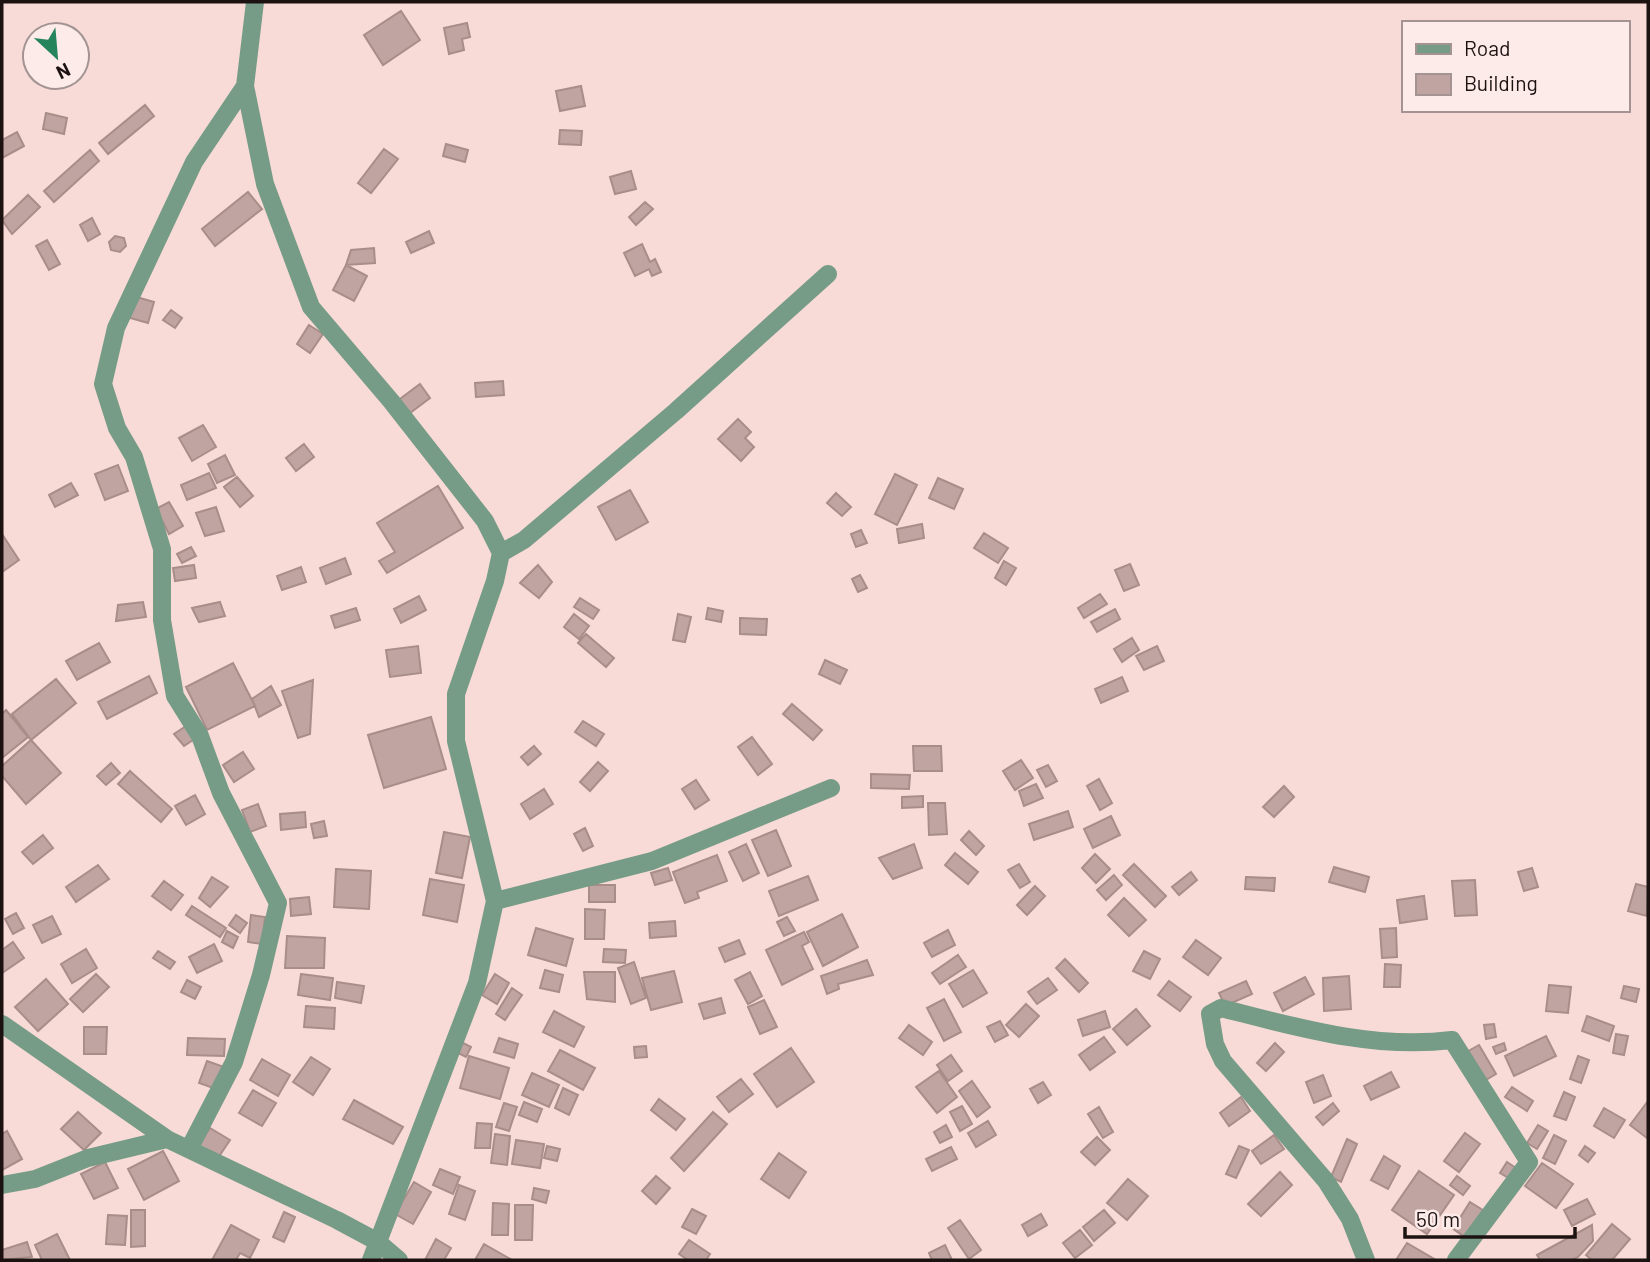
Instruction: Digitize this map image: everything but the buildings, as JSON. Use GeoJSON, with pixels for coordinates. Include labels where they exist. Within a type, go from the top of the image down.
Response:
{"type":"FeatureCollection","features":[{"type":"Feature","properties":{"kind":"street"},"geometry":{"type":"LineString","coordinates":[[255,2],[245,86],[265,184],[311,307],[391,401],[485,521],[501,553],[495,580],[456,694],[456,741],[495,901],[477,982],[371,1260]]}},
{"type":"Feature","properties":{"kind":"street"},"geometry":{"type":"LineString","coordinates":[[189,1149],[234,1062],[261,975],[278,903],[221,793],[200,736],[175,696],[162,620],[162,549],[134,457],[117,428],[103,384],[116,328],[194,162],[245,86]]}},
{"type":"Feature","properties":{"kind":"street"},"geometry":{"type":"LineString","coordinates":[[501,553],[524,540],[676,411],[828,274]]}},
{"type":"Feature","properties":{"kind":"street"},"geometry":{"type":"LineString","coordinates":[[495,901],[652,861],[831,788]]}},
{"type":"Feature","properties":{"kind":"street"},"geometry":{"type":"LineString","coordinates":[[1366,1260],[1349,1219],[1326,1181],[1223,1061],[1210,1022],[1213,1010],[1221,1008],[1331,1035],[1428,1043],[1452,1040],[1528,1162],[1462,1259]]}},
{"type":"Feature","properties":{"kind":"street"},"geometry":{"type":"LineString","coordinates":[[2,1024],[167,1139],[378,1242],[399,1260]]}},
{"type":"Feature","properties":{"kind":"street"},"geometry":{"type":"LineString","coordinates":[[2,1185],[35,1179],[88,1158],[143,1142],[167,1139]]}}]}
